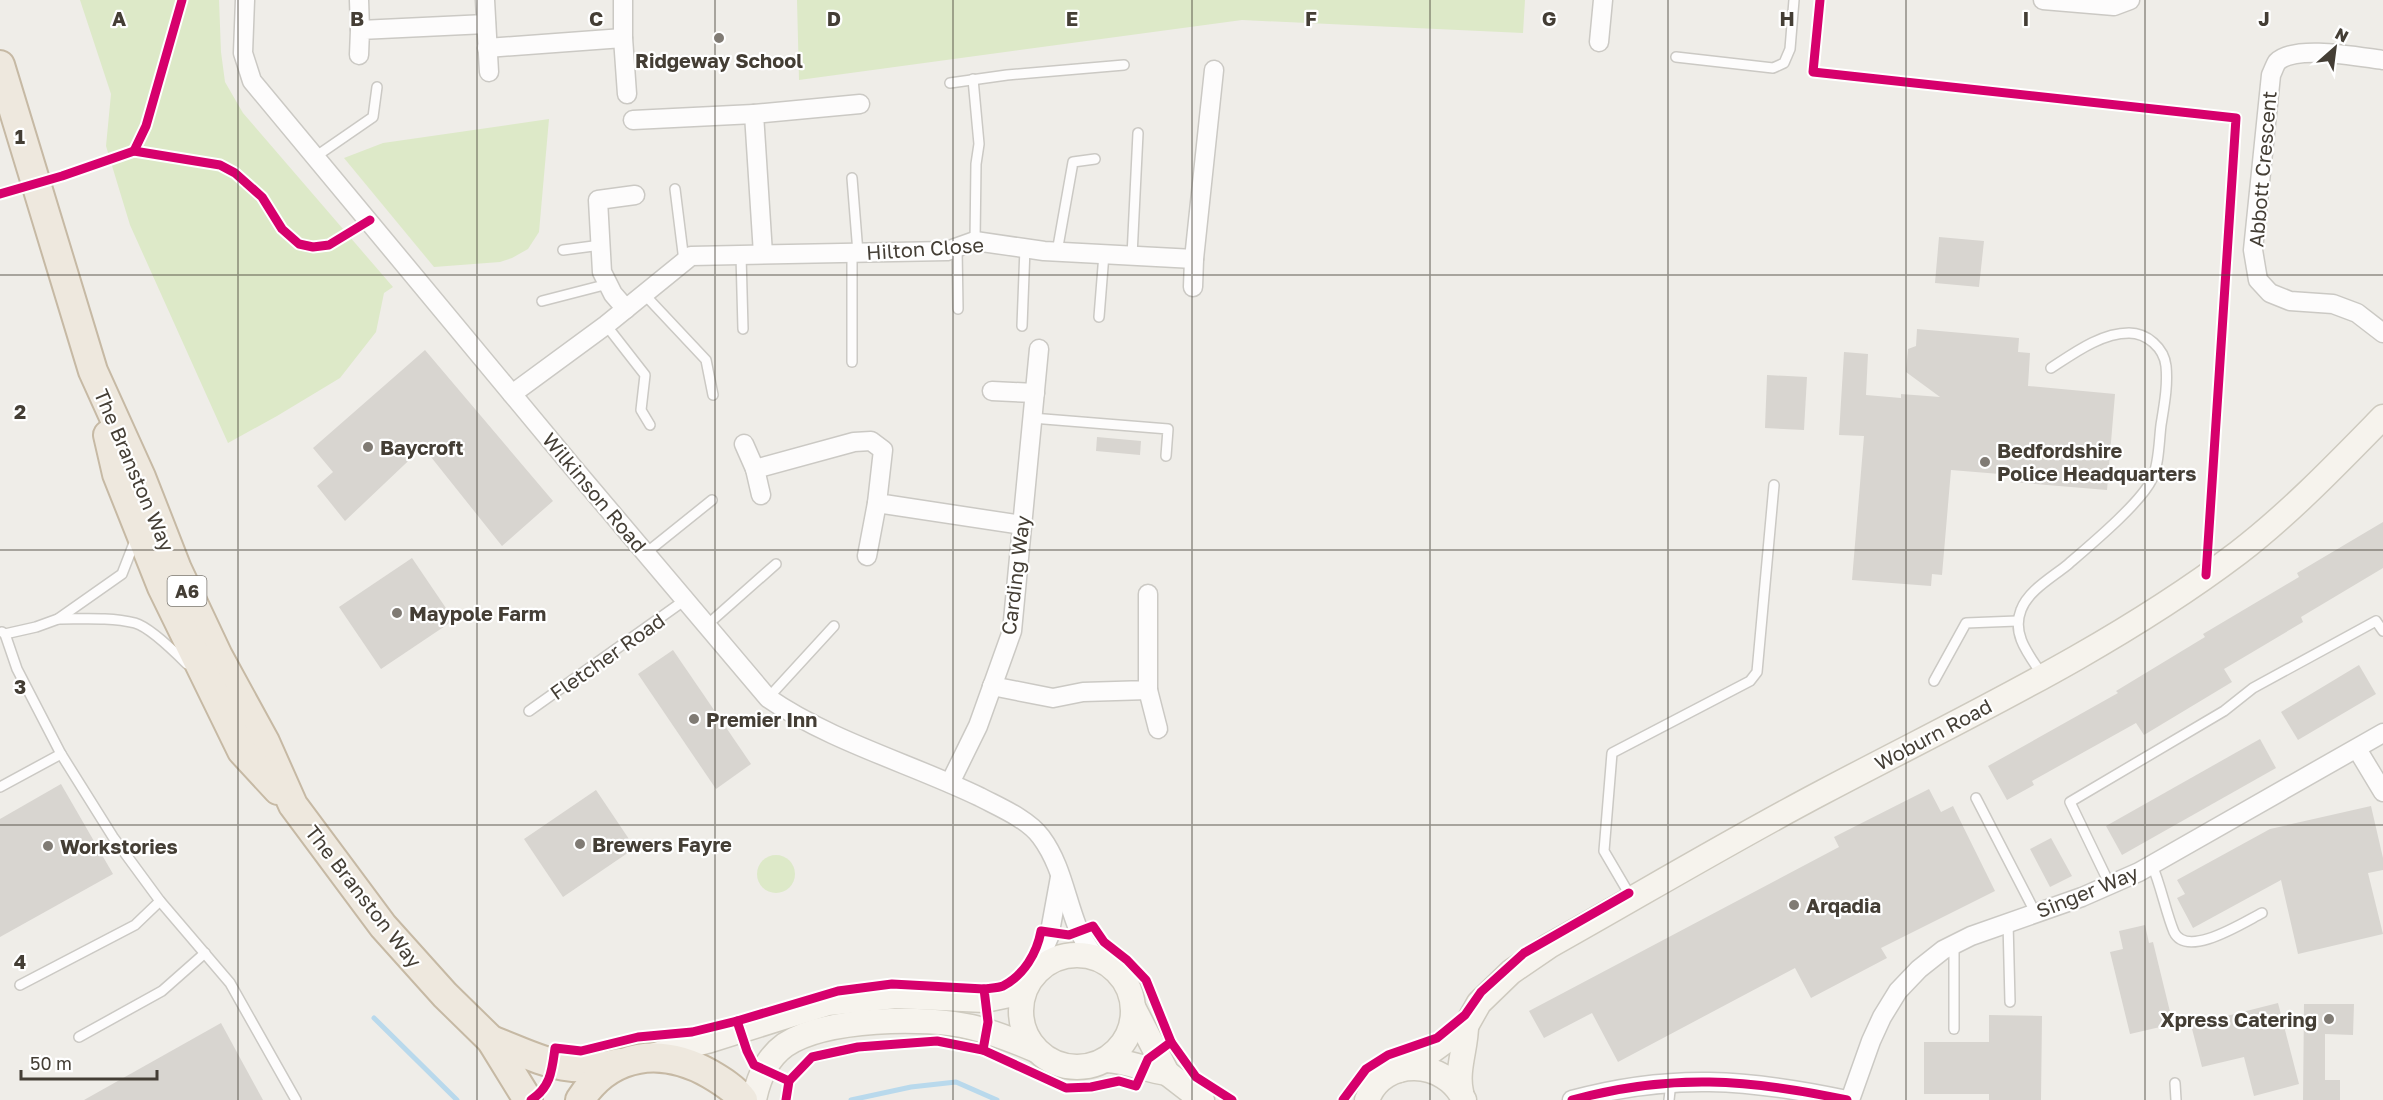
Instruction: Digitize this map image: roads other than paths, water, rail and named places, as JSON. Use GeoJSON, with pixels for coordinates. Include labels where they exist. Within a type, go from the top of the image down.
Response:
{"type":"FeatureCollection","features":[{"type":"Feature","properties":{"kind":"highway","name":"The Branston Way"},"geometry":{"type":"LineString","coordinates":[[0,65],[93,371],[141,477],[177,569],[218,656],[265,742],[293,805],[383,926],[445,995],[491,1040],[528,1100]]}},
{"type":"Feature","properties":{"kind":"highway"},"geometry":{"type":"LineString","coordinates":[[93,371],[117,474],[162,587],[242,751],[293,805]]}},
{"type":"Feature","properties":{"kind":"highway","name":"The Branston Way"},"geometry":{"type":"LineString","coordinates":[[491,1040],[558,1066],[589,1068],[638,1059],[668,1058],[701,1069],[730,1087],[743,1100]]}},
{"type":"Feature","properties":{"kind":"highway"},"geometry":{"type":"LineString","coordinates":[[580,1100],[595,1080],[608,1070],[638,1059]]}},
{"type":"Feature","properties":{"kind":"main road","name":"Woburn Road"},"geometry":{"type":"LineString","coordinates":[[1366,1099],[1381,1080],[1426,1055],[1466,1026],[1479,1003],[1511,972],[1549,946],[1790,810],[2043,676],[2157,610],[2239,552],[2325,476],[2383,417]]}},
{"type":"Feature","properties":{"kind":"main road"},"geometry":{"type":"LineString","coordinates":[[638,1059],[707,1041],[828,1003],[896,996],[985,1000],[1009,995],[1045,964],[1061,956],[1078,954],[1095,957],[1111,965],[1123,977],[1131,992],[1134,1009],[1127,1038],[1118,1051],[1106,1060],[1088,1066],[1069,1067],[1051,1061],[1036,1050],[985,1031],[949,1023],[894,1021],[821,1031],[796,1039],[785,1046],[764,1070],[754,1100]]}},
{"type":"Feature","properties":{"kind":"main road"},"geometry":{"type":"LineString","coordinates":[[1030,979],[1021,999],[1020,1017],[1026,1035],[1036,1050]]}},
{"type":"Feature","properties":{"kind":"main road"},"geometry":{"type":"LineString","coordinates":[[1134,1009],[1167,1072],[1202,1100]]}},
{"type":"Feature","properties":{"kind":"main road","name":"Woburn Road"},"geometry":{"type":"LineString","coordinates":[[1464,1098],[1458,1082],[1466,1040],[1466,1026]]}},
{"type":"Feature","properties":{"kind":"main road"},"geometry":{"type":"LineString","coordinates":[[1106,1060],[1131,1063],[1150,1070],[1167,1072]]}},
{"type":"Feature","properties":{"kind":"main road"},"geometry":{"type":"LineString","coordinates":[[1399,1070],[1416,1067],[1433,1070],[1449,1079],[1464,1098]]}},
{"type":"Feature","properties":{"kind":"street","name":"Wilkinson Road"},"geometry":{"type":"LineString","coordinates":[[245,0],[243,52],[252,81],[768,698],[787,711],[835,734],[950,783],[1012,813],[1040,835],[1061,872],[1077,926],[1095,957]]}},
{"type":"Feature","properties":{"kind":"street"},"geometry":{"type":"LineString","coordinates":[[359,0],[359,55]]}},
{"type":"Feature","properties":{"kind":"street"},"geometry":{"type":"LineString","coordinates":[[485,0],[489,72]]}},
{"type":"Feature","properties":{"kind":"street"},"geometry":{"type":"LineString","coordinates":[[623,0],[622,38],[627,94]]}},
{"type":"Feature","properties":{"kind":"street"},"geometry":{"type":"LineString","coordinates":[[1599,42],[1603,0]]}},
{"type":"Feature","properties":{"kind":"street"},"geometry":{"type":"LineString","coordinates":[[2043,0],[2114,6],[2130,0]]}},
{"type":"Feature","properties":{"kind":"street"},"geometry":{"type":"LineString","coordinates":[[360,30],[486,24]]}},
{"type":"Feature","properties":{"kind":"street"},"geometry":{"type":"LineString","coordinates":[[487,48],[622,38]]}},
{"type":"Feature","properties":{"kind":"street","name":"Abbott Crescent"},"geometry":{"type":"LineString","coordinates":[[2383,60],[2304,52],[2290,55],[2277,62],[2271,75],[2253,250],[2258,280],[2270,293],[2290,301],[2333,304],[2357,313],[2383,333]]}},
{"type":"Feature","properties":{"kind":"street"},"geometry":{"type":"LineString","coordinates":[[1193,287],[1214,70]]}},
{"type":"Feature","properties":{"kind":"street"},"geometry":{"type":"LineString","coordinates":[[633,120],[754,114],[860,104]]}},
{"type":"Feature","properties":{"kind":"street"},"geometry":{"type":"LineString","coordinates":[[754,114],[763,254]]}},
{"type":"Feature","properties":{"kind":"street"},"geometry":{"type":"LineString","coordinates":[[626,309],[613,294],[602,272],[598,200],[635,195]]}},
{"type":"Feature","properties":{"kind":"street","name":"Hilton Close"},"geometry":{"type":"LineString","coordinates":[[512,394],[606,325],[691,256],[947,251],[975,241],[1056,252],[1194,259]]}},
{"type":"Feature","properties":{"kind":"street","name":"Carding Way"},"geometry":{"type":"LineString","coordinates":[[950,783],[978,726],[1012,630],[1039,349]]}},
{"type":"Feature","properties":{"kind":"street"},"geometry":{"type":"LineString","coordinates":[[992,391],[1035,393]]}},
{"type":"Feature","properties":{"kind":"street"},"geometry":{"type":"LineString","coordinates":[[755,469],[854,442],[871,441],[884,450],[867,556]]}},
{"type":"Feature","properties":{"kind":"street"},"geometry":{"type":"LineString","coordinates":[[744,444],[755,469],[761,495]]}},
{"type":"Feature","properties":{"kind":"street"},"geometry":{"type":"LineString","coordinates":[[877,503],[1022,525]]}},
{"type":"Feature","properties":{"kind":"street"},"geometry":{"type":"LineString","coordinates":[[1148,594],[1148,690],[1158,729]]}},
{"type":"Feature","properties":{"kind":"street"},"geometry":{"type":"LineString","coordinates":[[992,686],[1053,698],[1083,692],[1148,690]]}},
{"type":"Feature","properties":{"kind":"street","name":"Singer Way"},"geometry":{"type":"LineString","coordinates":[[1849,1100],[1882,1017],[1898,991],[1919,969],[1954,945],[2034,912],[2082,897],[2152,865],[2383,733]]}},
{"type":"Feature","properties":{"kind":"street"},"geometry":{"type":"LineString","coordinates":[[2357,748],[2383,792]]}},
{"type":"Feature","properties":{"kind":"street"},"geometry":{"type":"LineString","coordinates":[[1030,979],[1049,937],[1061,872]]}},
{"type":"Feature","properties":{"kind":"street"},"geometry":{"type":"LineString","coordinates":[[1572,1100],[1599,1093],[1671,1082],[1722,1081],[1790,1088],[1849,1100]]}},
{"type":"Feature","properties":{"kind":"lane"},"geometry":{"type":"LineString","coordinates":[[1676,57],[1773,68],[1784,63],[1790,49],[1794,0]]}},
{"type":"Feature","properties":{"kind":"lane"},"geometry":{"type":"LineString","coordinates":[[950,83],[1007,75],[1124,65]]}},
{"type":"Feature","properties":{"kind":"lane"},"geometry":{"type":"LineString","coordinates":[[973,80],[979,144],[976,164],[975,241]]}},
{"type":"Feature","properties":{"kind":"lane"},"geometry":{"type":"LineString","coordinates":[[315,157],[373,117],[377,87]]}},
{"type":"Feature","properties":{"kind":"lane"},"geometry":{"type":"LineString","coordinates":[[1132,256],[1138,133]]}},
{"type":"Feature","properties":{"kind":"lane"},"geometry":{"type":"LineString","coordinates":[[1056,252],[1073,162],[1095,159]]}},
{"type":"Feature","properties":{"kind":"lane"},"geometry":{"type":"LineString","coordinates":[[852,178],[855,253],[852,362]]}},
{"type":"Feature","properties":{"kind":"lane"},"geometry":{"type":"LineString","coordinates":[[675,189],[684,261]]}},
{"type":"Feature","properties":{"kind":"lane"},"geometry":{"type":"LineString","coordinates":[[563,250],[601,244]]}},
{"type":"Feature","properties":{"kind":"lane"},"geometry":{"type":"LineString","coordinates":[[957,248],[958,309]]}},
{"type":"Feature","properties":{"kind":"lane"},"geometry":{"type":"LineString","coordinates":[[1022,326],[1025,248]]}},
{"type":"Feature","properties":{"kind":"lane"},"geometry":{"type":"LineString","coordinates":[[1099,317],[1104,254]]}},
{"type":"Feature","properties":{"kind":"lane"},"geometry":{"type":"LineString","coordinates":[[741,255],[743,329]]}},
{"type":"Feature","properties":{"kind":"lane"},"geometry":{"type":"LineString","coordinates":[[542,301],[608,284]]}},
{"type":"Feature","properties":{"kind":"lane"},"geometry":{"type":"LineString","coordinates":[[644,294],[706,360],[713,394]]}},
{"type":"Feature","properties":{"kind":"lane"},"geometry":{"type":"LineString","coordinates":[[606,325],[645,375],[641,410],[650,425]]}},
{"type":"Feature","properties":{"kind":"lane"},"geometry":{"type":"LineString","coordinates":[[2043,676],[2019,636],[2018,621],[2021,608],[2030,596],[2083,551],[2145,492],[2154,477],[2167,380],[2165,362],[2159,349],[2149,339],[2136,333],[2120,333],[2088,344],[2051,368]]}},
{"type":"Feature","properties":{"kind":"lane"},"geometry":{"type":"LineString","coordinates":[[1032,418],[1168,429],[1166,456]]}},
{"type":"Feature","properties":{"kind":"lane"},"geometry":{"type":"LineString","coordinates":[[1632,899],[1604,851],[1612,753],[1750,681],[1757,672],[1774,485]]}},
{"type":"Feature","properties":{"kind":"lane"},"geometry":{"type":"LineString","coordinates":[[646,553],[712,500]]}},
{"type":"Feature","properties":{"kind":"lane"},"geometry":{"type":"LineString","coordinates":[[138,527],[135,542],[122,574],[58,619],[36,627],[3,633],[17,669],[60,754],[113,837],[160,901],[230,983],[296,1100]]}},
{"type":"Feature","properties":{"kind":"lane"},"geometry":{"type":"LineString","coordinates":[[707,625],[776,564]]}},
{"type":"Feature","properties":{"kind":"lane","name":"Fletcher Road"},"geometry":{"type":"LineString","coordinates":[[529,711],[685,600]]}},
{"type":"Feature","properties":{"kind":"lane"},"geometry":{"type":"LineString","coordinates":[[58,619],[97,619],[137,623],[172,648],[212,689]]}},
{"type":"Feature","properties":{"kind":"lane"},"geometry":{"type":"LineString","coordinates":[[1934,681],[1966,622],[2018,621]]}},
{"type":"Feature","properties":{"kind":"lane"},"geometry":{"type":"LineString","coordinates":[[2110,885],[2070,802],[2224,711],[2253,688],[2376,621],[2383,631]]}},
{"type":"Feature","properties":{"kind":"lane"},"geometry":{"type":"LineString","coordinates":[[768,698],[834,626]]}},
{"type":"Feature","properties":{"kind":"lane"},"geometry":{"type":"LineString","coordinates":[[0,787],[60,754]]}},
{"type":"Feature","properties":{"kind":"lane"},"geometry":{"type":"LineString","coordinates":[[1976,798],[2034,912]]}},
{"type":"Feature","properties":{"kind":"lane"},"geometry":{"type":"LineString","coordinates":[[2152,865],[2162,888],[2175,934],[2187,943],[2201,942],[2262,913]]}},
{"type":"Feature","properties":{"kind":"lane"},"geometry":{"type":"LineString","coordinates":[[20,985],[135,925],[160,901]]}},
{"type":"Feature","properties":{"kind":"lane"},"geometry":{"type":"LineString","coordinates":[[2008,922],[2010,1002]]}},
{"type":"Feature","properties":{"kind":"lane"},"geometry":{"type":"LineString","coordinates":[[1954,945],[1954,1029]]}},
{"type":"Feature","properties":{"kind":"lane"},"geometry":{"type":"LineString","coordinates":[[79,1037],[162,991],[205,953]]}},
{"type":"Feature","properties":{"kind":"lane"},"geometry":{"type":"LineString","coordinates":[[1669,1100],[1671,1082]]}},
{"type":"Feature","properties":{"kind":"lane"},"geometry":{"type":"LineString","coordinates":[[2175,1083],[2176,1100]]}},
{"type":"Feature","properties":{"kind":"waterway"},"geometry":{"type":"LineString","coordinates":[[374,1018],[457,1100]]}},
{"type":"Feature","properties":{"kind":"waterway"},"geometry":{"type":"LineString","coordinates":[[851,1100],[911,1087],[956,1082],[997,1100]]}},
{"type":"Feature","properties":{"kind":"place","name":"Ridgeway School"},"geometry":{"type":"Point","coordinates":[719,38]}},
{"type":"Feature","properties":{"kind":"place","name":"Baycroft"},"geometry":{"type":"Point","coordinates":[368,447]}},
{"type":"Feature","properties":{"kind":"place","name":"Bedfordshire Police Headquarters"},"geometry":{"type":"Point","coordinates":[1985,462]}},
{"type":"Feature","properties":{"kind":"place","name":"Maypole Farm"},"geometry":{"type":"Point","coordinates":[397,613]}},
{"type":"Feature","properties":{"kind":"place","name":"Premier Inn"},"geometry":{"type":"Point","coordinates":[694,719]}},
{"type":"Feature","properties":{"kind":"place","name":"Brewers Fayre"},"geometry":{"type":"Point","coordinates":[580,844]}},
{"type":"Feature","properties":{"kind":"place","name":"Workstories"},"geometry":{"type":"Point","coordinates":[48,846]}},
{"type":"Feature","properties":{"kind":"place","name":"Arqadia"},"geometry":{"type":"Point","coordinates":[1794,905]}},
{"type":"Feature","properties":{"kind":"place","name":"Xpress Catering"},"geometry":{"type":"Point","coordinates":[2329,1019]}}]}
